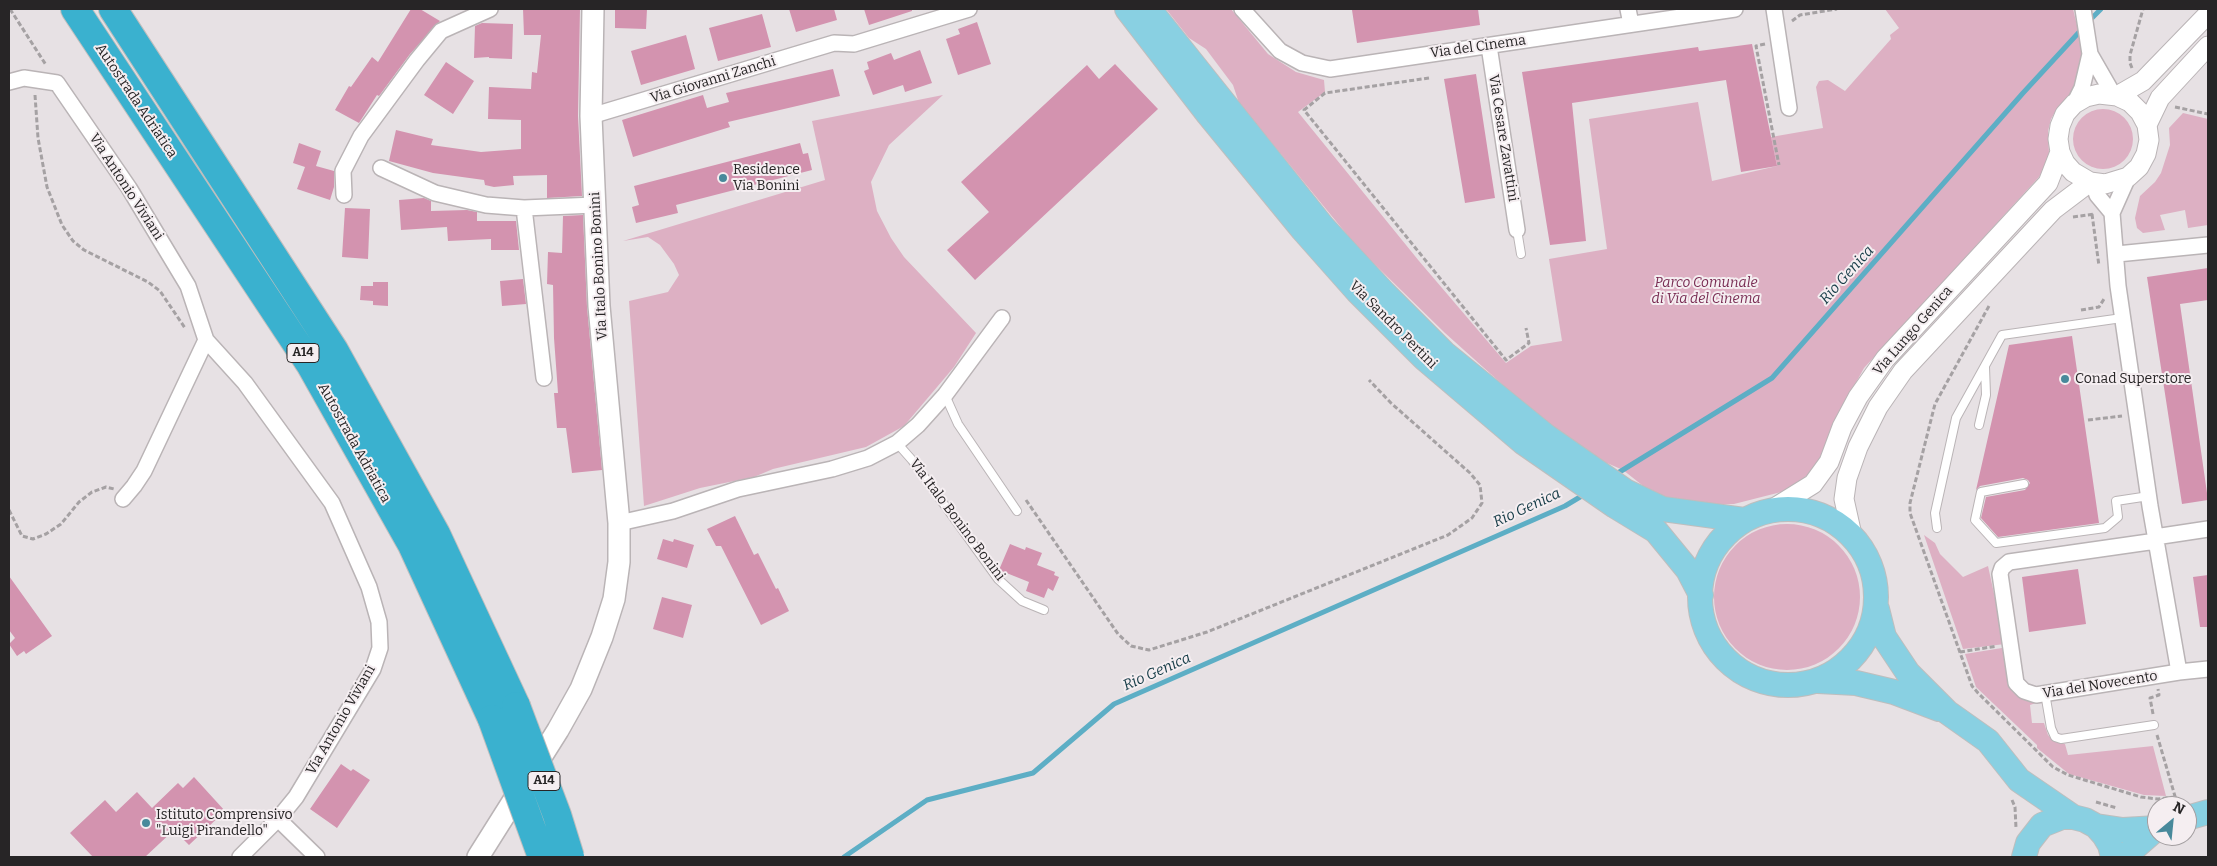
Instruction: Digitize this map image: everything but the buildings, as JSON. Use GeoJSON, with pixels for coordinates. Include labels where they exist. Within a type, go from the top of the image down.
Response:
{"type":"FeatureCollection","features":[{"type":"Feature","properties":{"kind":"highway","name":"Autostrada Adriatica"},"geometry":{"type":"LineString","coordinates":[[75,9],[310,364],[412,545],[492,719],[542,857]]}},
{"type":"Feature","properties":{"kind":"highway","name":"Autostrada Adriatica"},"geometry":{"type":"LineString","coordinates":[[113,9],[334,350],[436,534],[516,706],[557,814],[570,857]]}},
{"type":"Feature","properties":{"kind":"main road","name":"Via Italo Bonino Bonini"},"geometry":{"type":"LineString","coordinates":[[478,857],[558,730],[581,689],[602,637],[614,600],[619,562],[619,523],[599,306],[591,116],[593,9]]}},
{"type":"Feature","properties":{"kind":"main road","name":"Via Sandro Pertini"},"geometry":{"type":"LineString","coordinates":[[1127,9],[1214,122],[1303,230],[1357,291],[1424,358],[1524,443],[1572,466],[1620,498],[1656,531],[1688,570],[1701,595]]}},
{"type":"Feature","properties":{"kind":"main road","name":"Via Sandro Pertini"},"geometry":{"type":"LineString","coordinates":[[1149,9],[1323,228],[1444,353],[1523,418],[1572,466]]}},
{"type":"Feature","properties":{"kind":"main road","name":"Via Sandro Pertini"},"geometry":{"type":"LineString","coordinates":[[1620,498],[1663,509],[1744,520]]}},
{"type":"Feature","properties":{"kind":"main road"},"geometry":{"type":"LineString","coordinates":[[1818,681],[1840,670],[1858,653],[1870,632],[1876,608],[1876,582],[1867,557],[1852,535],[1828,518],[1800,509],[1772,510],[1744,520],[1723,536],[1708,557],[1700,582],[1706,633],[1721,655],[1741,673],[1765,683],[1792,686],[1818,681],[1856,683],[1894,692],[1947,712]]}},
{"type":"Feature","properties":{"kind":"main road"},"geometry":{"type":"LineString","coordinates":[[1876,608],[1884,637],[1908,673],[1947,712],[1988,741],[2032,813],[2024,846]]}},
{"type":"Feature","properties":{"kind":"main road"},"geometry":{"type":"LineString","coordinates":[[2016,789],[2096,826],[2123,830],[2147,829]]}},
{"type":"Feature","properties":{"kind":"main road"},"geometry":{"type":"LineString","coordinates":[[2024,846],[2052,820],[2073,817]]}},
{"type":"Feature","properties":{"kind":"main road"},"geometry":{"type":"LineString","coordinates":[[2096,826],[2110,845],[2113,857]]}},
{"type":"Feature","properties":{"kind":"main road"},"geometry":{"type":"LineString","coordinates":[[2124,857],[2147,837]]}},
{"type":"Feature","properties":{"kind":"street"},"geometry":{"type":"LineString","coordinates":[[344,194],[343,171],[361,136],[417,60],[441,31],[490,9]]}},
{"type":"Feature","properties":{"kind":"street","name":"Via Giovanni Zanchi"},"geometry":{"type":"LineString","coordinates":[[591,116],[834,43],[854,44],[969,9]]}},
{"type":"Feature","properties":{"kind":"street","name":"Via del Cinema"},"geometry":{"type":"LineString","coordinates":[[1242,9],[1280,51],[1302,63],[1330,69],[1735,9]]}},
{"type":"Feature","properties":{"kind":"street"},"geometry":{"type":"LineString","coordinates":[[1628,9],[1631,24]]}},
{"type":"Feature","properties":{"kind":"street"},"geometry":{"type":"LineString","coordinates":[[1774,9],[1789,108]]}},
{"type":"Feature","properties":{"kind":"street"},"geometry":{"type":"LineString","coordinates":[[2074,104],[2082,88],[2090,54],[2083,9]]}},
{"type":"Feature","properties":{"kind":"street"},"geometry":{"type":"LineString","coordinates":[[2115,95],[2143,81],[2208,14]]}},
{"type":"Feature","properties":{"kind":"street","name":"Via Cesare Zavattini"},"geometry":{"type":"LineString","coordinates":[[1489,46],[1517,230]]}},
{"type":"Feature","properties":{"kind":"street"},"geometry":{"type":"LineString","coordinates":[[2147,125],[2160,98],[2208,46]]}},
{"type":"Feature","properties":{"kind":"street"},"geometry":{"type":"LineString","coordinates":[[2090,54],[2115,95]]}},
{"type":"Feature","properties":{"kind":"street"},"geometry":{"type":"LineString","coordinates":[[9,82],[24,78],[57,83]]}},
{"type":"Feature","properties":{"kind":"street","name":"Via Antonio Viviani"},"geometry":{"type":"LineString","coordinates":[[57,83],[129,188],[188,286],[206,340],[245,383],[332,503],[369,587],[378,622],[380,648],[373,668],[296,797],[278,820],[240,857]]}},
{"type":"Feature","properties":{"kind":"street"},"geometry":{"type":"LineString","coordinates":[[2060,152],[2065,163],[2073,172],[2092,183],[2117,182],[2128,177],[2139,167],[2146,154],[2149,140],[2147,125],[2140,112],[2130,102],[2115,95],[2099,94],[2086,97],[2074,104]]}},
{"type":"Feature","properties":{"kind":"street","name":"Via Lungo Genica"},"geometry":{"type":"LineString","coordinates":[[1772,510],[1813,484],[1829,462],[1842,427],[1858,397],[1885,359],[2048,183],[2060,152],[2058,139],[2060,126],[2074,104]]}},
{"type":"Feature","properties":{"kind":"street"},"geometry":{"type":"LineString","coordinates":[[381,168],[435,193],[486,205],[524,208],[595,205]]}},
{"type":"Feature","properties":{"kind":"street"},"geometry":{"type":"LineString","coordinates":[[2128,177],[2112,212],[2117,254],[2118,286],[2148,496],[2179,672]]}},
{"type":"Feature","properties":{"kind":"street"},"geometry":{"type":"LineString","coordinates":[[2092,183],[2097,195],[2112,212]]}},
{"type":"Feature","properties":{"kind":"street","name":"Via Lungo Genica"},"geometry":{"type":"LineString","coordinates":[[1852,535],[1844,499],[1847,478],[1858,447],[1878,408],[1903,371],[2053,210],[2092,183]]}},
{"type":"Feature","properties":{"kind":"street"},"geometry":{"type":"LineString","coordinates":[[524,208],[544,378]]}},
{"type":"Feature","properties":{"kind":"street"},"geometry":{"type":"LineString","coordinates":[[2117,254],[2208,245]]}},
{"type":"Feature","properties":{"kind":"street"},"geometry":{"type":"LineString","coordinates":[[619,523],[673,511],[738,489],[832,469],[868,458],[897,444],[918,425],[945,395],[1002,318]]}},
{"type":"Feature","properties":{"kind":"street"},"geometry":{"type":"LineString","coordinates":[[126,496],[144,471],[206,340]]}},
{"type":"Feature","properties":{"kind":"street","name":"Via del Novecento"},"geometry":{"type":"LineString","coordinates":[[2208,529],[2009,562],[2002,568],[2000,574],[2016,683],[2024,691],[2036,695],[2208,669]]}},
{"type":"Feature","properties":{"kind":"street"},"geometry":{"type":"LineString","coordinates":[[278,820],[317,857]]}},
{"type":"Feature","properties":{"kind":"lane"},"geometry":{"type":"LineString","coordinates":[[1517,230],[1521,254]]}},
{"type":"Feature","properties":{"kind":"lane"},"geometry":{"type":"LineString","coordinates":[[1937,528],[1935,513],[1956,418],[2002,335],[2122,318]]}},
{"type":"Feature","properties":{"kind":"lane"},"geometry":{"type":"LineString","coordinates":[[1979,424],[1986,395],[1985,366]]}},
{"type":"Feature","properties":{"kind":"lane"},"geometry":{"type":"LineString","coordinates":[[945,395],[958,424],[1017,510]]}},
{"type":"Feature","properties":{"kind":"lane","name":"Via Italo Bonino Bonini"},"geometry":{"type":"LineString","coordinates":[[897,444],[912,460],[998,579],[1022,601],[1044,610]]}},
{"type":"Feature","properties":{"kind":"lane"},"geometry":{"type":"LineString","coordinates":[[2024,484],[1981,492],[1975,520],[1996,543],[2105,528],[2118,518],[2116,501],[2148,496]]}},
{"type":"Feature","properties":{"kind":"lane"},"geometry":{"type":"LineString","coordinates":[[2045,693],[2051,728],[2055,737],[2062,739],[2154,725]]}},
{"type":"Feature","properties":{"kind":"path"},"geometry":{"type":"LineString","coordinates":[[10,9],[57,83]]}},
{"type":"Feature","properties":{"kind":"path"},"geometry":{"type":"LineString","coordinates":[[1790,27],[1792,21],[1800,14],[1837,9]]}},
{"type":"Feature","properties":{"kind":"path"},"geometry":{"type":"LineString","coordinates":[[1768,43],[1756,46],[1779,165]]}},
{"type":"Feature","properties":{"kind":"path"},"geometry":{"type":"LineString","coordinates":[[1429,78],[1325,93],[1304,110],[1506,360],[1529,343],[1526,328]]}},
{"type":"Feature","properties":{"kind":"path"},"geometry":{"type":"LineString","coordinates":[[35,80],[38,138],[46,178],[62,225],[73,241],[84,250],[134,275],[160,291],[196,342],[206,340]]}},
{"type":"Feature","properties":{"kind":"path"},"geometry":{"type":"LineString","coordinates":[[2169,106],[2208,114]]}},
{"type":"Feature","properties":{"kind":"path"},"geometry":{"type":"LineString","coordinates":[[2092,214],[2100,271]]}},
{"type":"Feature","properties":{"kind":"path"},"geometry":{"type":"LineString","coordinates":[[2081,310],[2099,307],[2104,299],[2103,294]]}},
{"type":"Feature","properties":{"kind":"path"},"geometry":{"type":"LineString","coordinates":[[1024,496],[1118,634],[1131,646],[1149,650],[1207,632],[1448,535],[1472,518],[1482,502],[1480,486],[1470,473],[1391,403],[1369,380]]}},
{"type":"Feature","properties":{"kind":"path"},"geometry":{"type":"LineString","coordinates":[[2088,420],[2136,414]]}},
{"type":"Feature","properties":{"kind":"path"},"geometry":{"type":"LineString","coordinates":[[9,510],[22,536],[33,539],[46,534],[61,524],[79,502],[92,492],[106,487],[126,496]]}},
{"type":"Feature","properties":{"kind":"path"},"geometry":{"type":"LineString","coordinates":[[1960,652],[2010,645]]}},
{"type":"Feature","properties":{"kind":"path"},"geometry":{"type":"LineString","coordinates":[[2157,676],[2159,695],[2150,698],[2154,725],[2175,796]]}},
{"type":"Feature","properties":{"kind":"path"},"geometry":{"type":"LineString","coordinates":[[2016,789],[2015,808],[2024,846]]}},
{"type":"Feature","properties":{"kind":"path"},"geometry":{"type":"LineString","coordinates":[[2090,801],[2122,809]]}},
{"type":"Feature","properties":{"kind":"green space","name":"Parco Comunale di Via del Cinema"},"geometry":{"type":"Polygon","coordinates":[[[1166,9],[1231,9],[1268,54],[1296,72],[1324,80],[1325,92],[1298,112],[1419,261],[1506,363],[1531,346],[1562,341],[1549,259],[1607,249],[1589,119],[1698,102],[1712,181],[1777,166],[1771,137],[1823,128],[1816,87],[1819,81],[1828,80],[1845,91],[1891,39],[1890,35],[1899,28],[1885,9],[2073,9],[2082,46],[2082,64],[2080,80],[2067,100],[2058,107],[2051,119],[2048,131],[2049,153],[2046,166],[2039,177],[1864,368],[1837,417],[1818,462],[1810,473],[1789,490],[1734,504],[1705,505],[1674,500],[1647,489],[1623,470],[1600,460],[1541,419],[1445,333],[1358,248],[1239,103],[1233,85],[1206,49],[1189,38],[1166,9]]]}},
{"type":"Feature","properties":{"kind":"green space"},"geometry":{"type":"Polygon","coordinates":[[[943,95],[889,145],[871,182],[877,211],[891,238],[904,257],[976,333],[954,367],[904,426],[866,447],[773,469],[754,477],[700,488],[644,506],[629,301],[668,292],[679,275],[674,264],[660,245],[648,237],[623,241],[825,180],[812,121],[943,95]]]}},
{"type":"Feature","properties":{"kind":"green space"},"geometry":{"type":"Polygon","coordinates":[[[2103,109],[2120,114],[2128,122],[2133,139],[2128,156],[2120,164],[2103,169],[2086,164],[2078,156],[2073,139],[2078,122],[2086,114],[2103,109]]]}},
{"type":"Feature","properties":{"kind":"green space"},"geometry":{"type":"Polygon","coordinates":[[[2183,113],[2208,119],[2208,225],[2188,228],[2185,210],[2160,215],[2165,230],[2143,233],[2137,228],[2135,218],[2140,196],[2155,182],[2161,173],[2170,145],[2169,128],[2183,113]]]}},
{"type":"Feature","properties":{"kind":"green space"},"geometry":{"type":"Polygon","coordinates":[[[1787,524],[1815,529],[1839,545],[1855,569],[1860,597],[1855,625],[1839,649],[1815,665],[1787,670],[1759,665],[1735,649],[1719,625],[1714,597],[1719,569],[1735,545],[1759,529],[1787,524]]]}},
{"type":"Feature","properties":{"kind":"green space"},"geometry":{"type":"Polygon","coordinates":[[[1924,535],[1935,543],[1940,554],[1963,577],[1988,566],[2005,644],[1963,649],[1924,535]]]}},
{"type":"Feature","properties":{"kind":"green space"},"geometry":{"type":"Polygon","coordinates":[[[2008,647],[2013,686],[2036,698],[2036,703],[2030,705],[2032,723],[2044,723],[2048,735],[2053,740],[2065,744],[2068,755],[2153,746],[2166,796],[2144,795],[2069,774],[2037,748],[2037,745],[1976,687],[1965,654],[2008,647]]]}},
{"type":"Feature","properties":{"kind":"waterway","name":"Rio Genica"},"geometry":{"type":"LineString","coordinates":[[2088,22],[2101,9]]}},
{"type":"Feature","properties":{"kind":"waterway","name":"Rio Genica"},"geometry":{"type":"LineString","coordinates":[[1613,476],[1772,378],[2023,93],[2082,29]]}},
{"type":"Feature","properties":{"kind":"waterway","name":"Rio Genica"},"geometry":{"type":"LineString","coordinates":[[844,857],[927,800],[1033,773],[1114,704],[1565,506],[1585,494]]}},
{"type":"Feature","properties":{"kind":"place","name":"Residence Via Bonini"},"geometry":{"type":"Point","coordinates":[723,178]}},
{"type":"Feature","properties":{"kind":"place","name":"Conad Superstore"},"geometry":{"type":"Point","coordinates":[2065,379]}},
{"type":"Feature","properties":{"kind":"place","name":"Istituto Comprensivo \"Luigi Pirandello\""},"geometry":{"type":"Point","coordinates":[146,823]}}]}
